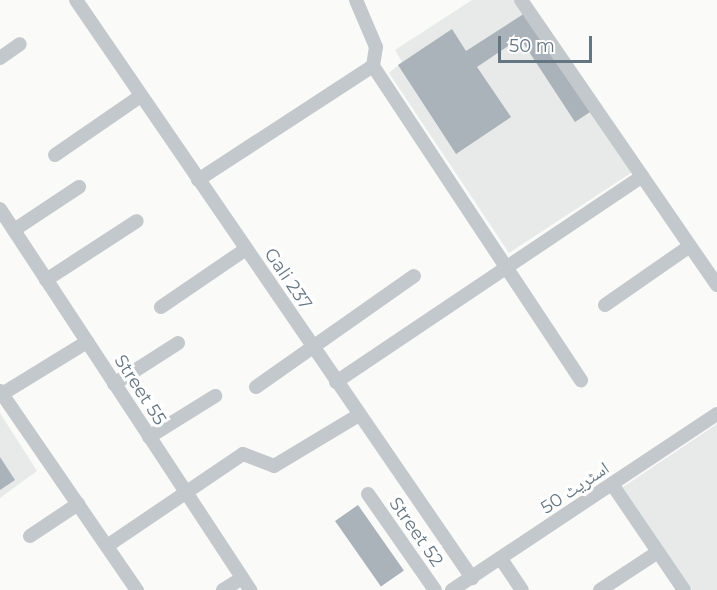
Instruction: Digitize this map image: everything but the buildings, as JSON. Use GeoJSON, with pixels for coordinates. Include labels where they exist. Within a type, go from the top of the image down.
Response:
{"type":"FeatureCollection","features":[{"type":"Feature","properties":{"kind":"street","name":"Gali 237"},"geometry":{"type":"LineString","coordinates":[[76,0],[472,578]]}},
{"type":"Feature","properties":{"kind":"street"},"geometry":{"type":"LineString","coordinates":[[356,0],[376,47],[373,66],[580,380]]}},
{"type":"Feature","properties":{"kind":"street"},"geometry":{"type":"LineString","coordinates":[[521,0],[717,285]]}},
{"type":"Feature","properties":{"kind":"street"},"geometry":{"type":"LineString","coordinates":[[0,58],[20,44]]}},
{"type":"Feature","properties":{"kind":"street"},"geometry":{"type":"LineString","coordinates":[[198,180],[373,66]]}},
{"type":"Feature","properties":{"kind":"street"},"geometry":{"type":"LineString","coordinates":[[55,155],[141,96]]}},
{"type":"Feature","properties":{"kind":"street"},"geometry":{"type":"LineString","coordinates":[[336,382],[642,176]]}},
{"type":"Feature","properties":{"kind":"street"},"geometry":{"type":"LineString","coordinates":[[14,230],[79,187]]}},
{"type":"Feature","properties":{"kind":"street","name":"Street 55"},"geometry":{"type":"LineString","coordinates":[[0,209],[250,590]]}},
{"type":"Feature","properties":{"kind":"street"},"geometry":{"type":"LineString","coordinates":[[46,280],[137,221]]}},
{"type":"Feature","properties":{"kind":"street"},"geometry":{"type":"LineString","coordinates":[[605,305],[690,246]]}},
{"type":"Feature","properties":{"kind":"street"},"geometry":{"type":"LineString","coordinates":[[161,307],[246,249]]}},
{"type":"Feature","properties":{"kind":"street"},"geometry":{"type":"LineString","coordinates":[[256,387],[414,276]]}},
{"type":"Feature","properties":{"kind":"street"},"geometry":{"type":"LineString","coordinates":[[87,342],[1,392],[107,546],[133,589]]}},
{"type":"Feature","properties":{"kind":"street"},"geometry":{"type":"LineString","coordinates":[[114,384],[178,343]]}},
{"type":"Feature","properties":{"kind":"street"},"geometry":{"type":"LineString","coordinates":[[149,437],[215,396]]}},
{"type":"Feature","properties":{"kind":"street","name":"اسٹریٹ 50"},"geometry":{"type":"LineString","coordinates":[[452,590],[717,414]]}},
{"type":"Feature","properties":{"kind":"street"},"geometry":{"type":"LineString","coordinates":[[107,546],[243,454],[274,466],[359,415]]}},
{"type":"Feature","properties":{"kind":"street"},"geometry":{"type":"LineString","coordinates":[[612,484],[684,590]]}},
{"type":"Feature","properties":{"kind":"street","name":"Street 52"},"geometry":{"type":"LineString","coordinates":[[368,494],[435,590]]}},
{"type":"Feature","properties":{"kind":"street"},"geometry":{"type":"LineString","coordinates":[[30,536],[78,504]]}},
{"type":"Feature","properties":{"kind":"street"},"geometry":{"type":"LineString","coordinates":[[601,590],[658,552]]}},
{"type":"Feature","properties":{"kind":"street"},"geometry":{"type":"LineString","coordinates":[[501,559],[522,590]]}},
{"type":"Feature","properties":{"kind":"street"},"geometry":{"type":"LineString","coordinates":[[223,590],[242,578]]}},
{"type":"Feature","properties":{"kind":"shaded area"},"geometry":{"type":"Polygon","coordinates":[[[472,0],[517,0],[634,171],[509,253],[389,73],[402,62],[395,50],[472,0]]]}},
{"type":"Feature","properties":{"kind":"shaded area"},"geometry":{"type":"Polygon","coordinates":[[[0,413],[37,471],[0,498],[0,413]]]}},
{"type":"Feature","properties":{"kind":"shaded area"},"geometry":{"type":"Polygon","coordinates":[[[717,424],[717,590],[692,590],[623,487],[717,424]]]}}]}
